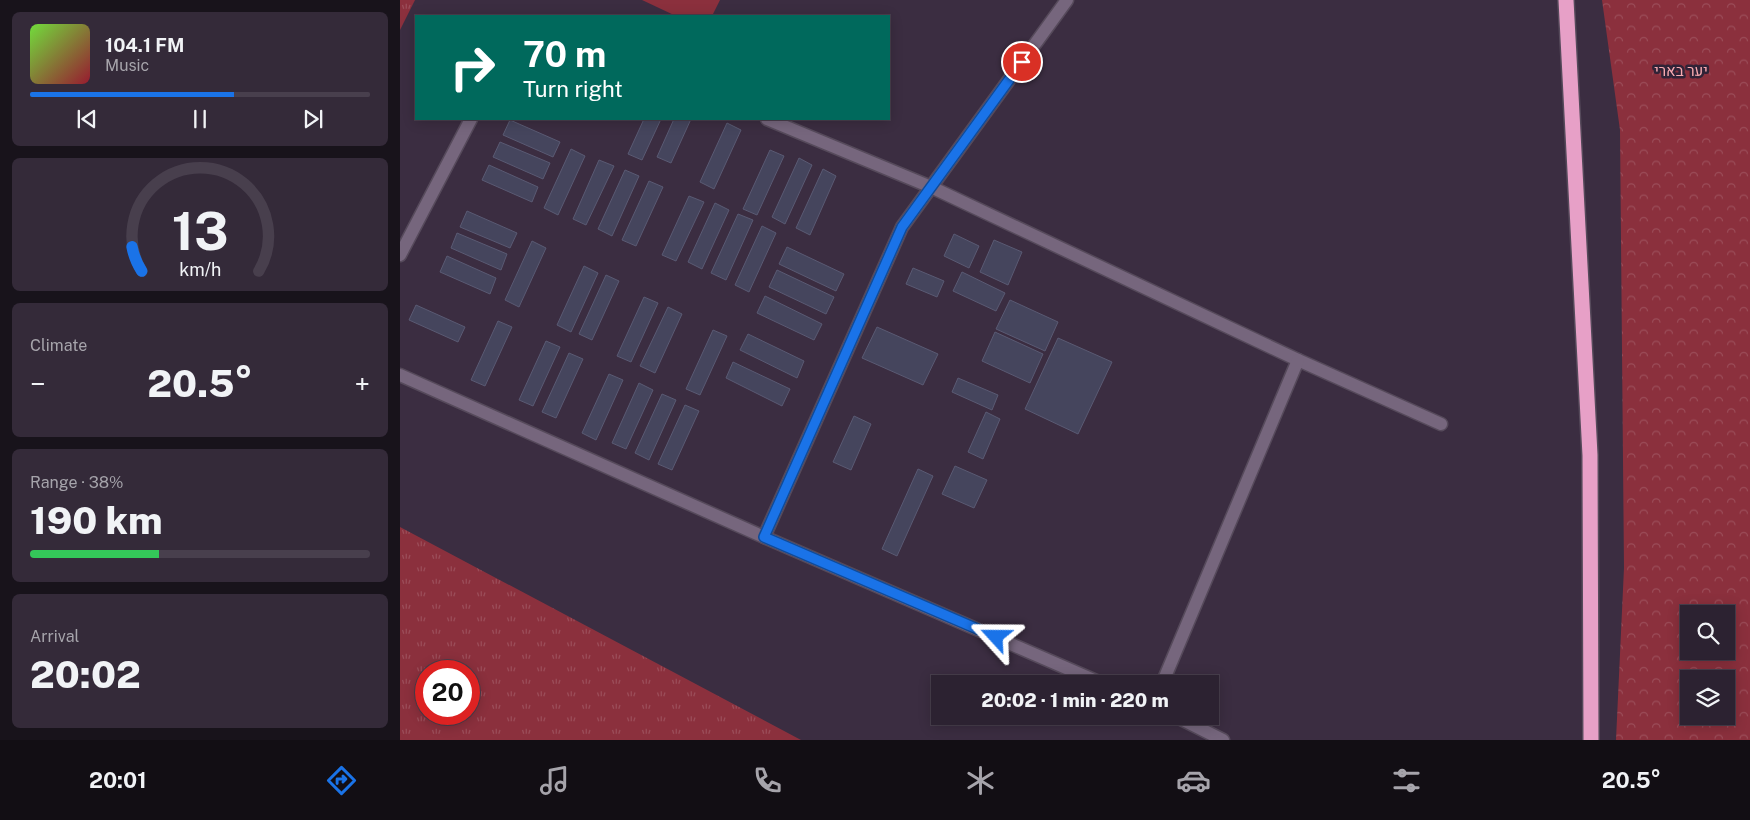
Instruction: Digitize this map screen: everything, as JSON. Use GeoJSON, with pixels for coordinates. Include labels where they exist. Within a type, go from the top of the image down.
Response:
{"type":"FeatureCollection","features":[{"type":"Feature","properties":{"kind":"highway"},"geometry":{"type":"LineString","coordinates":[[1566,0],[1590,455],[1591,740]]}},
{"type":"Feature","properties":{"kind":"lane"},"geometry":{"type":"LineString","coordinates":[[764,537],[902,227],[1067,0]]}},
{"type":"Feature","properties":{"kind":"lane"},"geometry":{"type":"LineString","coordinates":[[400,255],[471,120]]}},
{"type":"Feature","properties":{"kind":"lane"},"geometry":{"type":"LineString","coordinates":[[769,120],[931,187],[1298,360],[1440,424]]}},
{"type":"Feature","properties":{"kind":"lane"},"geometry":{"type":"LineString","coordinates":[[1166,675],[1298,360]]}},
{"type":"Feature","properties":{"kind":"lane"},"geometry":{"type":"LineString","coordinates":[[400,375],[764,537],[1082,675]]}},
{"type":"Feature","properties":{"kind":"lane"},"geometry":{"type":"LineString","coordinates":[[1193,725],[1223,740]]}},
{"type":"Feature","properties":{"kind":"green space"},"geometry":{"type":"Polygon","coordinates":[[[400,0],[415,0],[400,30],[400,0]]]}},
{"type":"Feature","properties":{"kind":"green space"},"geometry":{"type":"Polygon","coordinates":[[[642,0],[720,0],[712,15],[674,15],[642,0]]]}},
{"type":"Feature","properties":{"kind":"green space","name":"יער בארי"},"geometry":{"type":"Polygon","coordinates":[[[1602,0],[1750,0],[1750,740],[1616,740],[1624,568],[1620,130],[1602,0]]]}},
{"type":"Feature","properties":{"kind":"green space"},"geometry":{"type":"Polygon","coordinates":[[[400,527],[801,740],[400,740],[400,527]]]}},
{"type":"Feature","properties":{"kind":"building"},"geometry":{"type":"Polygon","coordinates":[[[510,120],[560,142],[553,157],[503,135],[510,120]]]}},
{"type":"Feature","properties":{"kind":"building"},"geometry":{"type":"Polygon","coordinates":[[[644,120],[661,120],[642,160],[628,154],[644,120]]]}},
{"type":"Feature","properties":{"kind":"building"},"geometry":{"type":"Polygon","coordinates":[[[674,120],[691,120],[671,163],[657,157],[674,120]]]}},
{"type":"Feature","properties":{"kind":"building"},"geometry":{"type":"Polygon","coordinates":[[[727,123],[741,130],[714,189],[700,182],[727,123]]]}},
{"type":"Feature","properties":{"kind":"building"},"geometry":{"type":"Polygon","coordinates":[[[500,142],[550,163],[543,179],[493,157],[500,142]]]}},
{"type":"Feature","properties":{"kind":"building"},"geometry":{"type":"Polygon","coordinates":[[[571,149],[585,156],[558,215],[544,208],[571,149]]]}},
{"type":"Feature","properties":{"kind":"building"},"geometry":{"type":"Polygon","coordinates":[[[770,150],[784,156],[757,215],[743,209],[770,150]]]}},
{"type":"Feature","properties":{"kind":"building"},"geometry":{"type":"Polygon","coordinates":[[[799,158],[812,165],[785,224],[772,217],[799,158]]]}},
{"type":"Feature","properties":{"kind":"building"},"geometry":{"type":"Polygon","coordinates":[[[599,160],[614,166],[586,225],[573,219],[599,160]]]}},
{"type":"Feature","properties":{"kind":"building"},"geometry":{"type":"Polygon","coordinates":[[[489,165],[538,187],[532,202],[482,180],[489,165]]]}},
{"type":"Feature","properties":{"kind":"building"},"geometry":{"type":"Polygon","coordinates":[[[823,169],[836,176],[810,235],[796,228],[823,169]]]}},
{"type":"Feature","properties":{"kind":"building"},"geometry":{"type":"Polygon","coordinates":[[[625,170],[639,176],[612,236],[598,229],[625,170]]]}},
{"type":"Feature","properties":{"kind":"building"},"geometry":{"type":"Polygon","coordinates":[[[649,181],[663,187],[636,246],[622,240],[649,181]]]}},
{"type":"Feature","properties":{"kind":"building"},"geometry":{"type":"Polygon","coordinates":[[[689,196],[704,202],[676,261],[662,255],[689,196]]]}},
{"type":"Feature","properties":{"kind":"building"},"geometry":{"type":"Polygon","coordinates":[[[715,203],[729,210],[702,269],[688,262],[715,203]]]}},
{"type":"Feature","properties":{"kind":"building"},"geometry":{"type":"Polygon","coordinates":[[[467,211],[517,233],[510,248],[460,227],[467,211]]]}},
{"type":"Feature","properties":{"kind":"building"},"geometry":{"type":"Polygon","coordinates":[[[738,214],[753,220],[726,280],[711,273],[738,214]]]}},
{"type":"Feature","properties":{"kind":"building"},"geometry":{"type":"Polygon","coordinates":[[[762,226],[776,233],[749,292],[735,285],[762,226]]]}},
{"type":"Feature","properties":{"kind":"building"},"geometry":{"type":"Polygon","coordinates":[[[457,233],[507,254],[501,270],[451,248],[457,233]]]}},
{"type":"Feature","properties":{"kind":"building"},"geometry":{"type":"Polygon","coordinates":[[[954,234],[979,246],[969,268],[944,256],[954,234]]]}},
{"type":"Feature","properties":{"kind":"building"},"geometry":{"type":"Polygon","coordinates":[[[994,240],[1022,252],[1008,285],[980,272],[994,240]]]}},
{"type":"Feature","properties":{"kind":"building"},"geometry":{"type":"Polygon","coordinates":[[[532,241],[546,248],[519,307],[505,300],[532,241]]]}},
{"type":"Feature","properties":{"kind":"building"},"geometry":{"type":"Polygon","coordinates":[[[787,247],[844,274],[836,291],[779,264],[787,247]]]}},
{"type":"Feature","properties":{"kind":"building"},"geometry":{"type":"Polygon","coordinates":[[[447,256],[496,278],[490,294],[440,272],[447,256]]]}},
{"type":"Feature","properties":{"kind":"building"},"geometry":{"type":"Polygon","coordinates":[[[584,266],[598,273],[571,332],[557,325],[584,266]]]}},
{"type":"Feature","properties":{"kind":"building"},"geometry":{"type":"Polygon","coordinates":[[[913,268],[944,281],[937,297],[906,284],[913,268]]]}},
{"type":"Feature","properties":{"kind":"building"},"geometry":{"type":"Polygon","coordinates":[[[777,270],[834,297],[826,314],[769,287],[777,270]]]}},
{"type":"Feature","properties":{"kind":"building"},"geometry":{"type":"Polygon","coordinates":[[[962,272],[1005,293],[996,311],[953,291],[962,272]]]}},
{"type":"Feature","properties":{"kind":"building"},"geometry":{"type":"Polygon","coordinates":[[[606,275],[619,281],[592,340],[579,334],[606,275]]]}},
{"type":"Feature","properties":{"kind":"building"},"geometry":{"type":"Polygon","coordinates":[[[765,296],[822,324],[814,340],[757,313],[765,296]]]}},
{"type":"Feature","properties":{"kind":"building"},"geometry":{"type":"Polygon","coordinates":[[[644,297],[658,303],[631,362],[617,356],[644,297]]]}},
{"type":"Feature","properties":{"kind":"building"},"geometry":{"type":"Polygon","coordinates":[[[1010,300],[1058,322],[1045,351],[996,329],[1010,300]]]}},
{"type":"Feature","properties":{"kind":"building"},"geometry":{"type":"Polygon","coordinates":[[[416,305],[465,327],[458,342],[409,320],[416,305]]]}},
{"type":"Feature","properties":{"kind":"building"},"geometry":{"type":"Polygon","coordinates":[[[668,307],[682,314],[655,373],[640,366],[668,307]]]}},
{"type":"Feature","properties":{"kind":"building"},"geometry":{"type":"Polygon","coordinates":[[[498,321],[512,327],[485,386],[471,380],[498,321]]]}},
{"type":"Feature","properties":{"kind":"building"},"geometry":{"type":"Polygon","coordinates":[[[877,327],[938,354],[923,385],[862,358],[877,327]]]}},
{"type":"Feature","properties":{"kind":"building"},"geometry":{"type":"Polygon","coordinates":[[[713,330],[727,336],[700,395],[686,389],[713,330]]]}},
{"type":"Feature","properties":{"kind":"building"},"geometry":{"type":"Polygon","coordinates":[[[995,332],[1043,354],[1030,383],[982,361],[995,332]]]}},
{"type":"Feature","properties":{"kind":"building"},"geometry":{"type":"Polygon","coordinates":[[[748,334],[804,361],[797,378],[740,350],[748,334]]]}},
{"type":"Feature","properties":{"kind":"building"},"geometry":{"type":"Polygon","coordinates":[[[1058,338],[1112,362],[1078,434],[1025,409],[1058,338]]]}},
{"type":"Feature","properties":{"kind":"building"},"geometry":{"type":"Polygon","coordinates":[[[546,341],[560,347],[533,406],[519,400],[546,341]]]}},
{"type":"Feature","properties":{"kind":"building"},"geometry":{"type":"Polygon","coordinates":[[[569,353],[583,359],[556,418],[542,412],[569,353]]]}},
{"type":"Feature","properties":{"kind":"building"},"geometry":{"type":"Polygon","coordinates":[[[733,362],[790,389],[782,406],[726,378],[733,362]]]}},
{"type":"Feature","properties":{"kind":"building"},"geometry":{"type":"Polygon","coordinates":[[[609,374],[623,380],[596,440],[582,433],[609,374]]]}},
{"type":"Feature","properties":{"kind":"building"},"geometry":{"type":"Polygon","coordinates":[[[958,378],[998,395],[992,410],[952,392],[958,378]]]}},
{"type":"Feature","properties":{"kind":"building"},"geometry":{"type":"Polygon","coordinates":[[[639,383],[653,390],[626,449],[612,443],[639,383]]]}},
{"type":"Feature","properties":{"kind":"building"},"geometry":{"type":"Polygon","coordinates":[[[662,394],[676,400],[649,460],[635,453],[662,394]]]}},
{"type":"Feature","properties":{"kind":"building"},"geometry":{"type":"Polygon","coordinates":[[[685,405],[699,411],[672,470],[658,464],[685,405]]]}},
{"type":"Feature","properties":{"kind":"building"},"geometry":{"type":"Polygon","coordinates":[[[986,412],[1000,419],[983,459],[968,452],[986,412]]]}},
{"type":"Feature","properties":{"kind":"building"},"geometry":{"type":"Polygon","coordinates":[[[854,416],[871,424],[851,470],[833,462],[854,416]]]}},
{"type":"Feature","properties":{"kind":"building"},"geometry":{"type":"Polygon","coordinates":[[[955,466],[987,480],[974,508],[942,494],[955,466]]]}},
{"type":"Feature","properties":{"kind":"building"},"geometry":{"type":"Polygon","coordinates":[[[918,469],[933,476],[897,556],[882,549],[918,469]]]}},
{"type":"Feature","properties":{"kind":"route"},"geometry":{"type":"LineString","coordinates":[[996,637],[764,537],[902,227],[1022,62]]}}]}
